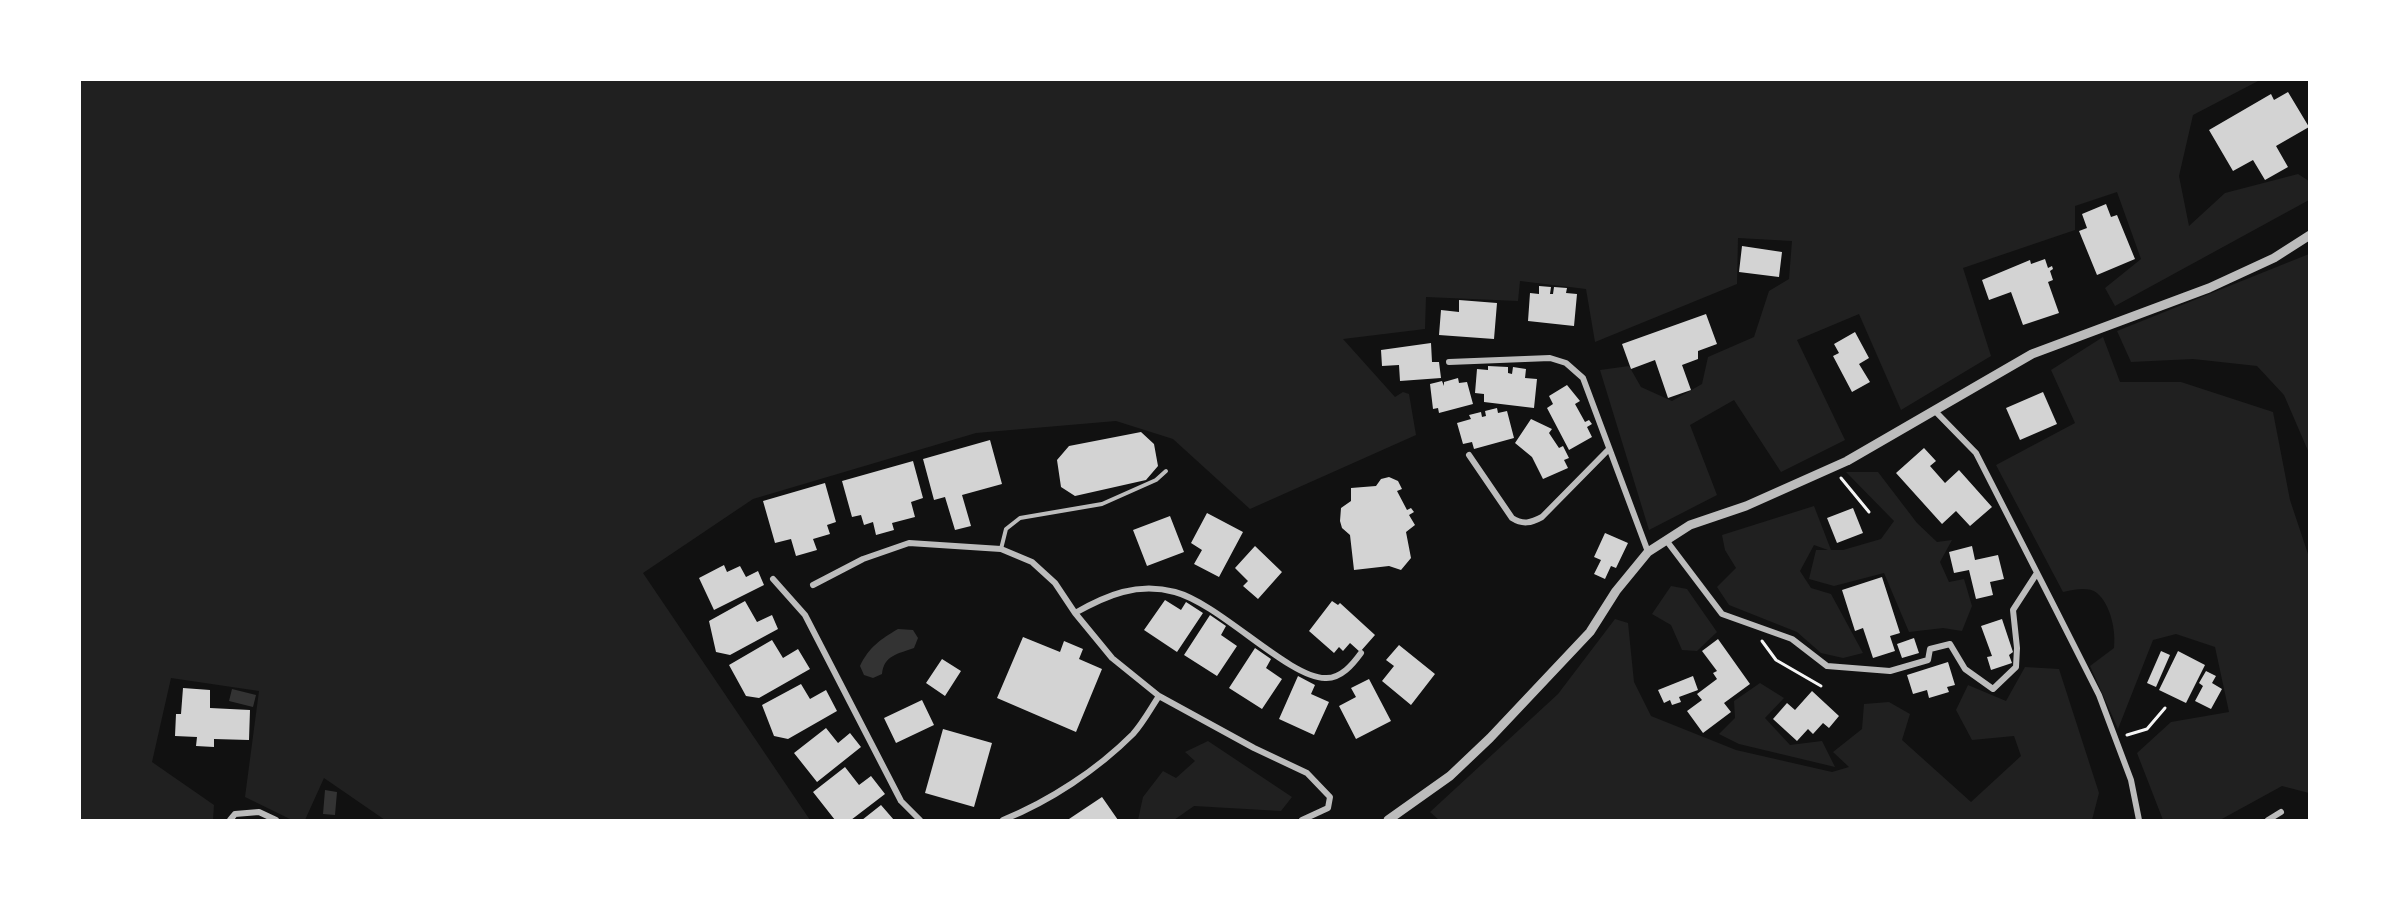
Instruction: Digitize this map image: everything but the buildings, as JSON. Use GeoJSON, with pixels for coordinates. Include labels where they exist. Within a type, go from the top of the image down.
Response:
{"type":"FeatureCollection","features":[{"type":"Feature","properties":{"kind":"street"},"geometry":{"type":"LineString","coordinates":[[1388,820],[1450,776],[1490,738],[1590,633],[1617,591],[1648,552],[1666,540],[1690,525],[1746,506],[1833,467],[2032,354],[2209,288],[2274,258],[2310,235]]}},
{"type":"Feature","properties":{"kind":"street"},"geometry":{"type":"LineString","coordinates":[[1449,362],[1550,358],[1566,363],[1583,378],[1648,552]]}},
{"type":"Feature","properties":{"kind":"street"},"geometry":{"type":"LineString","coordinates":[[1934,410],[1976,453],[2037,573],[2098,695],[2131,780],[2139,820]]}},
{"type":"Feature","properties":{"kind":"street"},"geometry":{"type":"LineString","coordinates":[[1469,455],[1512,518],[1519,522],[1532,523],[1542,517],[1609,449]]}},
{"type":"Feature","properties":{"kind":"street"},"geometry":{"type":"LineString","coordinates":[[1666,540],[1722,614],[1747,621],[1792,639],[1827,666],[1890,671],[1928,660],[1930,649],[1950,645],[1965,669],[1993,689],[2016,668],[2017,648],[2013,610],[2037,573]]}},
{"type":"Feature","properties":{"kind":"street"},"geometry":{"type":"LineString","coordinates":[[813,585],[863,559],[909,543],[1001,549],[1032,561],[1055,583],[1075,613],[1112,658],[1159,696],[1314,779],[1330,798],[1328,808],[1302,820]]}},
{"type":"Feature","properties":{"kind":"street"},"geometry":{"type":"LineString","coordinates":[[773,579],[805,615],[901,801],[920,820]]}},
{"type":"Feature","properties":{"kind":"street"},"geometry":{"type":"LineString","coordinates":[[1075,613],[1110,594],[1141,589],[1175,591],[1204,604],[1305,674],[1326,679],[1348,670],[1361,653]]}},
{"type":"Feature","properties":{"kind":"street"},"geometry":{"type":"LineString","coordinates":[[1003,820],[1032,809],[1096,765],[1134,732],[1159,696]]}},
{"type":"Feature","properties":{"kind":"street"},"geometry":{"type":"LineString","coordinates":[[230,820],[235,814],[259,812],[276,820]]}},
{"type":"Feature","properties":{"kind":"street"},"geometry":{"type":"LineString","coordinates":[[2268,820],[2281,812]]}},
{"type":"Feature","properties":{"kind":"lane"},"geometry":{"type":"LineString","coordinates":[[1001,549],[1006,529],[1020,518],[1102,504],[1156,480],[1166,471]]}},
{"type":"Feature","properties":{"kind":"path"},"geometry":{"type":"LineString","coordinates":[[1833,467],[1869,513]]}},
{"type":"Feature","properties":{"kind":"path"},"geometry":{"type":"LineString","coordinates":[[1747,621],[1776,660],[1821,686]]}},
{"type":"Feature","properties":{"kind":"path"},"geometry":{"type":"LineString","coordinates":[[2115,739],[2147,729],[2165,708]]}},
{"type":"Feature","properties":{"kind":"shaded area"},"geometry":{"type":"Polygon","coordinates":[[[80,80],[2260,80],[2193,115],[2179,176],[2189,226],[2225,193],[2298,174],[2309,181],[2309,200],[2115,306],[2105,288],[2141,259],[2117,192],[2075,206],[2075,230],[1963,268],[1991,356],[1901,410],[1859,314],[1797,340],[1845,440],[1781,472],[1734,400],[1690,425],[1717,495],[1649,530],[1600,370],[1629,366],[1641,387],[1672,401],[1702,384],[1708,357],[1754,337],[1769,291],[1789,279],[1792,241],[1738,238],[1737,284],[1595,342],[1586,289],[1520,281],[1518,301],[1426,297],[1425,329],[1343,339],[1395,397],[1403,392],[1409,394],[1416,435],[1250,509],[1173,439],[1116,421],[976,433],[753,499],[643,573],[810,820],[385,820],[324,778],[305,820],[292,820],[245,797],[259,691],[171,678],[152,762],[214,805],[213,820],[80,820],[80,80]]]}},
{"type":"Feature","properties":{"kind":"shaded area"},"geometry":{"type":"Polygon","coordinates":[[[2309,254],[2309,453],[2284,395],[2257,366],[2193,359],[2131,362],[2117,331],[2309,254]]]}},
{"type":"Feature","properties":{"kind":"shaded area"},"geometry":{"type":"Polygon","coordinates":[[[2103,337],[2120,382],[2181,382],[2273,412],[2290,500],[2309,557],[2309,793],[2282,786],[2220,820],[2163,820],[2137,753],[2171,722],[2229,712],[2215,647],[2176,634],[2153,640],[2118,729],[2090,666],[2114,648],[2113,626],[2106,604],[2093,591],[2080,589],[2063,592],[1996,465],[2075,423],[2051,370],[2103,337]]]}},
{"type":"Feature","properties":{"kind":"shaded area"},"geometry":{"type":"Polygon","coordinates":[[[1846,472],[1878,472],[1917,523],[1937,542],[1952,540],[1940,562],[1949,582],[1964,579],[1972,606],[1962,631],[1943,628],[1909,632],[1884,573],[1834,586],[1809,579],[1816,550],[1828,550],[1814,545],[1800,571],[1811,588],[1831,594],[1863,653],[1843,658],[1821,653],[1797,632],[1729,605],[1717,587],[1736,568],[1725,550],[1722,535],[1814,506],[1831,550],[1843,550],[1881,539],[1894,521],[1846,472]]]}},
{"type":"Feature","properties":{"kind":"shaded area"},"geometry":{"type":"Polygon","coordinates":[[[1671,586],[1687,589],[1717,632],[1697,651],[1682,650],[1671,625],[1652,614],[1671,586]]]}},
{"type":"Feature","properties":{"kind":"shaded area"},"geometry":{"type":"Polygon","coordinates":[[[1615,619],[1628,623],[1634,682],[1651,716],[1736,750],[1832,772],[1849,767],[1833,752],[1862,729],[1864,704],[1889,702],[1910,714],[1902,740],[1971,802],[2021,756],[2014,736],[1972,740],[1956,710],[1968,685],[2006,701],[2025,667],[2059,669],[2099,793],[2092,820],[1439,820],[1430,812],[1558,694],[1615,619]]]}},
{"type":"Feature","properties":{"kind":"shaded area"},"geometry":{"type":"Polygon","coordinates":[[[898,629],[913,630],[918,638],[914,648],[889,659],[882,674],[873,678],[864,675],[860,666],[867,654],[881,640],[898,629]]]}},
{"type":"Feature","properties":{"kind":"shaded area"},"geometry":{"type":"Polygon","coordinates":[[[1760,683],[1784,698],[1765,718],[1790,745],[1822,741],[1835,767],[1739,744],[1719,734],[1735,718],[1734,701],[1760,683]]]}},
{"type":"Feature","properties":{"kind":"shaded area"},"geometry":{"type":"Polygon","coordinates":[[[232,689],[256,695],[253,707],[229,701],[232,689]]]}},
{"type":"Feature","properties":{"kind":"shaded area"},"geometry":{"type":"Polygon","coordinates":[[[1208,741],[1292,797],[1281,811],[1194,806],[1174,820],[1138,820],[1143,797],[1163,771],[1176,778],[1195,761],[1185,752],[1208,741]]]}},
{"type":"Feature","properties":{"kind":"shaded area"},"geometry":{"type":"Polygon","coordinates":[[[325,790],[337,792],[335,815],[323,814],[325,790]]]}}]}
